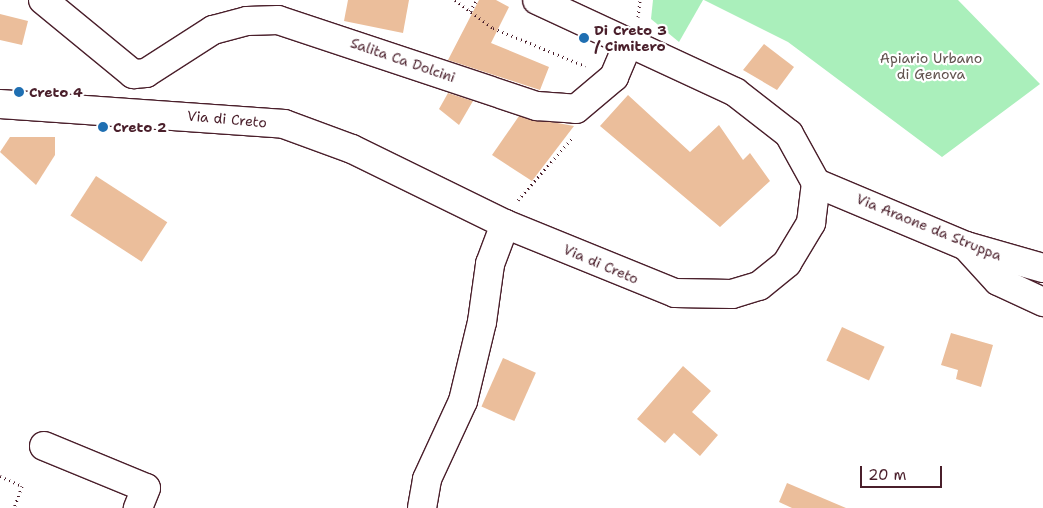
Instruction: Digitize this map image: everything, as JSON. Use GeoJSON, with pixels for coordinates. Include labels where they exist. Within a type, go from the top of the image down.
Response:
{"type":"FeatureCollection","features":[{"type":"Feature","properties":{"kind":"street","name":"Salita Ca Dolcini"},"geometry":{"type":"LineString","coordinates":[[43,0],[133,74],[146,72],[213,30],[262,19],[315,31],[537,106],[576,109],[614,77]]}},
{"type":"Feature","properties":{"kind":"street","name":"Via di Creto"},"geometry":{"type":"LineString","coordinates":[[0,104],[284,124],[352,150],[505,224],[675,293],[732,294],[758,286],[787,263],[811,223],[816,183],[805,156],[766,112],[735,92],[536,0]]}},
{"type":"Feature","properties":{"kind":"street"},"geometry":{"type":"LineString","coordinates":[[614,77],[629,42]]}},
{"type":"Feature","properties":{"kind":"street","name":"Via Araone da Struppa"},"geometry":{"type":"LineString","coordinates":[[816,183],[966,246],[1043,268]]}},
{"type":"Feature","properties":{"kind":"street"},"geometry":{"type":"LineString","coordinates":[[422,508],[427,479],[463,401],[482,322],[490,264],[505,224]]}},
{"type":"Feature","properties":{"kind":"street"},"geometry":{"type":"LineString","coordinates":[[966,246],[998,281],[1043,302]]}},
{"type":"Feature","properties":{"kind":"street"},"geometry":{"type":"LineString","coordinates":[[44,446],[146,488],[138,508]]}},
{"type":"Feature","properties":{"kind":"path"},"geometry":{"type":"LineString","coordinates":[[455,0],[493,28],[614,77]]}},
{"type":"Feature","properties":{"kind":"path"},"geometry":{"type":"LineString","coordinates":[[470,11],[477,0]]}},
{"type":"Feature","properties":{"kind":"path"},"geometry":{"type":"LineString","coordinates":[[0,476],[22,486],[14,508]]}},
{"type":"Feature","properties":{"kind":"green space"},"geometry":{"type":"Polygon","coordinates":[[[653,0],[703,0],[679,42],[651,19],[653,0]]]}},
{"type":"Feature","properties":{"kind":"green space","name":"Apiario Urbano di Genova"},"geometry":{"type":"Polygon","coordinates":[[[704,0],[958,0],[1040,84],[942,157],[788,42],[704,0]]]}},
{"type":"Feature","properties":{"kind":"building"},"geometry":{"type":"Polygon","coordinates":[[[348,0],[409,0],[403,33],[344,21],[348,0]]]}},
{"type":"Feature","properties":{"kind":"building"},"geometry":{"type":"Polygon","coordinates":[[[479,0],[496,0],[509,7],[491,43],[549,67],[540,90],[448,60],[479,0]]]}},
{"type":"Feature","properties":{"kind":"building"},"geometry":{"type":"Polygon","coordinates":[[[0,14],[28,21],[22,45],[0,40],[0,14]]]}},
{"type":"Feature","properties":{"kind":"building"},"geometry":{"type":"Polygon","coordinates":[[[764,44],[794,67],[777,90],[743,70],[764,44]]]}},
{"type":"Feature","properties":{"kind":"building"},"geometry":{"type":"Polygon","coordinates":[[[448,93],[473,101],[459,125],[439,109],[448,93]]]}},
{"type":"Feature","properties":{"kind":"building"},"geometry":{"type":"Polygon","coordinates":[[[628,95],[690,152],[719,125],[743,160],[750,153],[770,181],[720,227],[600,126],[628,95]]]}},
{"type":"Feature","properties":{"kind":"building"},"geometry":{"type":"Polygon","coordinates":[[[519,116],[574,126],[532,181],[492,155],[519,116]]]}},
{"type":"Feature","properties":{"kind":"building"},"geometry":{"type":"Polygon","coordinates":[[[10,137],[55,137],[55,155],[36,185],[0,152],[10,137]]]}},
{"type":"Feature","properties":{"kind":"building"},"geometry":{"type":"Polygon","coordinates":[[[96,176],[167,222],[142,262],[70,215],[96,176]]]}},
{"type":"Feature","properties":{"kind":"building"},"geometry":{"type":"Polygon","coordinates":[[[842,327],[885,347],[869,380],[826,361],[842,327]]]}},
{"type":"Feature","properties":{"kind":"building"},"geometry":{"type":"Polygon","coordinates":[[[951,333],[993,345],[981,387],[956,379],[958,370],[941,365],[951,333]]]}},
{"type":"Feature","properties":{"kind":"building"},"geometry":{"type":"Polygon","coordinates":[[[503,358],[536,373],[514,421],[481,406],[503,358]]]}},
{"type":"Feature","properties":{"kind":"building"},"geometry":{"type":"Polygon","coordinates":[[[683,366],[711,391],[692,412],[718,435],[700,456],[674,433],[665,443],[637,419],[683,366]]]}},
{"type":"Feature","properties":{"kind":"building"},"geometry":{"type":"Polygon","coordinates":[[[787,483],[846,508],[792,508],[779,502],[787,483]]]}},
{"type":"Feature","properties":{"kind":"place","name":"Di Creto 3 / Cimitero"},"geometry":{"type":"Point","coordinates":[584,38]}},
{"type":"Feature","properties":{"kind":"place","name":"Creto 4"},"geometry":{"type":"Point","coordinates":[19,92]}},
{"type":"Feature","properties":{"kind":"place","name":"Creto 2"},"geometry":{"type":"Point","coordinates":[103,127]}}]}
